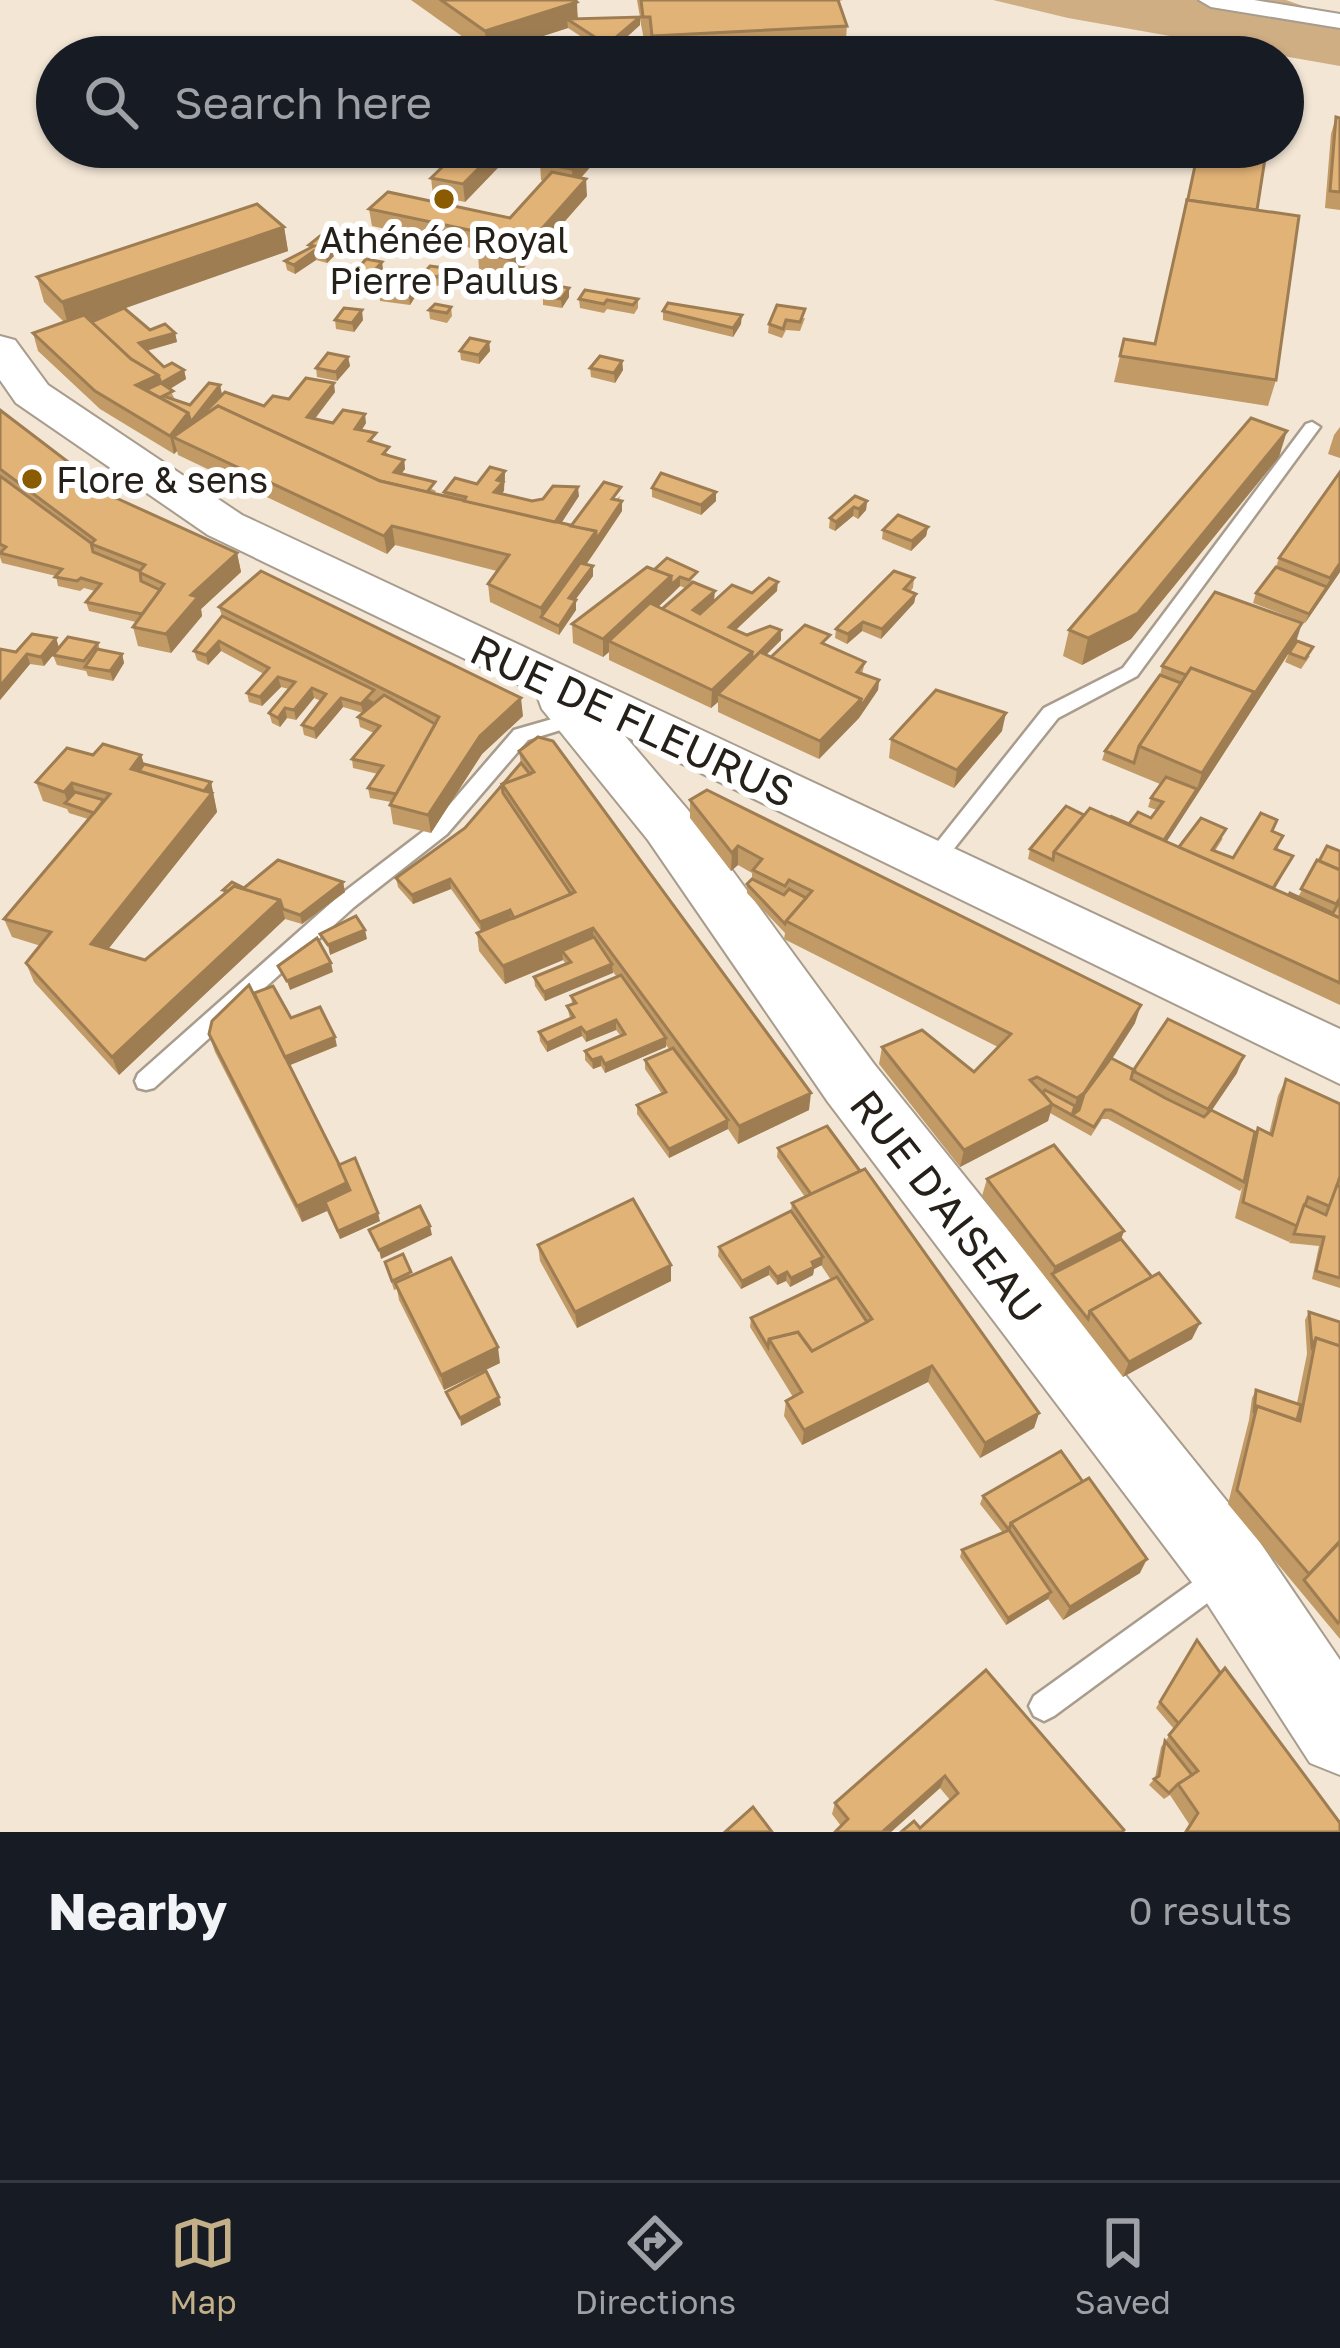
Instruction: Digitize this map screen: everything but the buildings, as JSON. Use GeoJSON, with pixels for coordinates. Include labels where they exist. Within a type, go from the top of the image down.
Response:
{"type":"FeatureCollection","features":[{"type":"Feature","properties":{"kind":"main road","name":"RUE DE FLEURUS"},"geometry":{"type":"LineString","coordinates":[[0,349],[16,391],[225,525],[564,700],[934,860],[1320,1050]]}},
{"type":"Feature","properties":{"kind":"main road","name":"RUE D'AISEAU"},"geometry":{"type":"LineString","coordinates":[[564,700],[668,825],[866,1102],[1231,1569],[1340,1733]]}},
{"type":"Feature","properties":{"kind":"street"},"geometry":{"type":"LineString","coordinates":[[1211,0],[1340,21]]}},
{"type":"Feature","properties":{"kind":"lane"},"geometry":{"type":"LineString","coordinates":[[934,860],[1051,713],[1130,672],[1312,427]]}},
{"type":"Feature","properties":{"kind":"lane"},"geometry":{"type":"LineString","coordinates":[[146,1081],[347,901],[440,829],[521,735],[564,700]]}},
{"type":"Feature","properties":{"kind":"lane"},"geometry":{"type":"LineString","coordinates":[[1044,1706],[1231,1569]]}},
{"type":"Feature","properties":{"kind":"shaded area"},"geometry":{"type":"Polygon","coordinates":[[[993,0],[1286,0],[1340,19],[1340,66],[1304,60],[1304,36],[1170,36],[993,0]]]}},
{"type":"Feature","properties":{"kind":"place","name":"Athénée Royal Pierre Paulus"},"geometry":{"type":"Point","coordinates":[444,199]}},
{"type":"Feature","properties":{"kind":"place","name":"Flore & sens"},"geometry":{"type":"Point","coordinates":[32,479]}}]}
